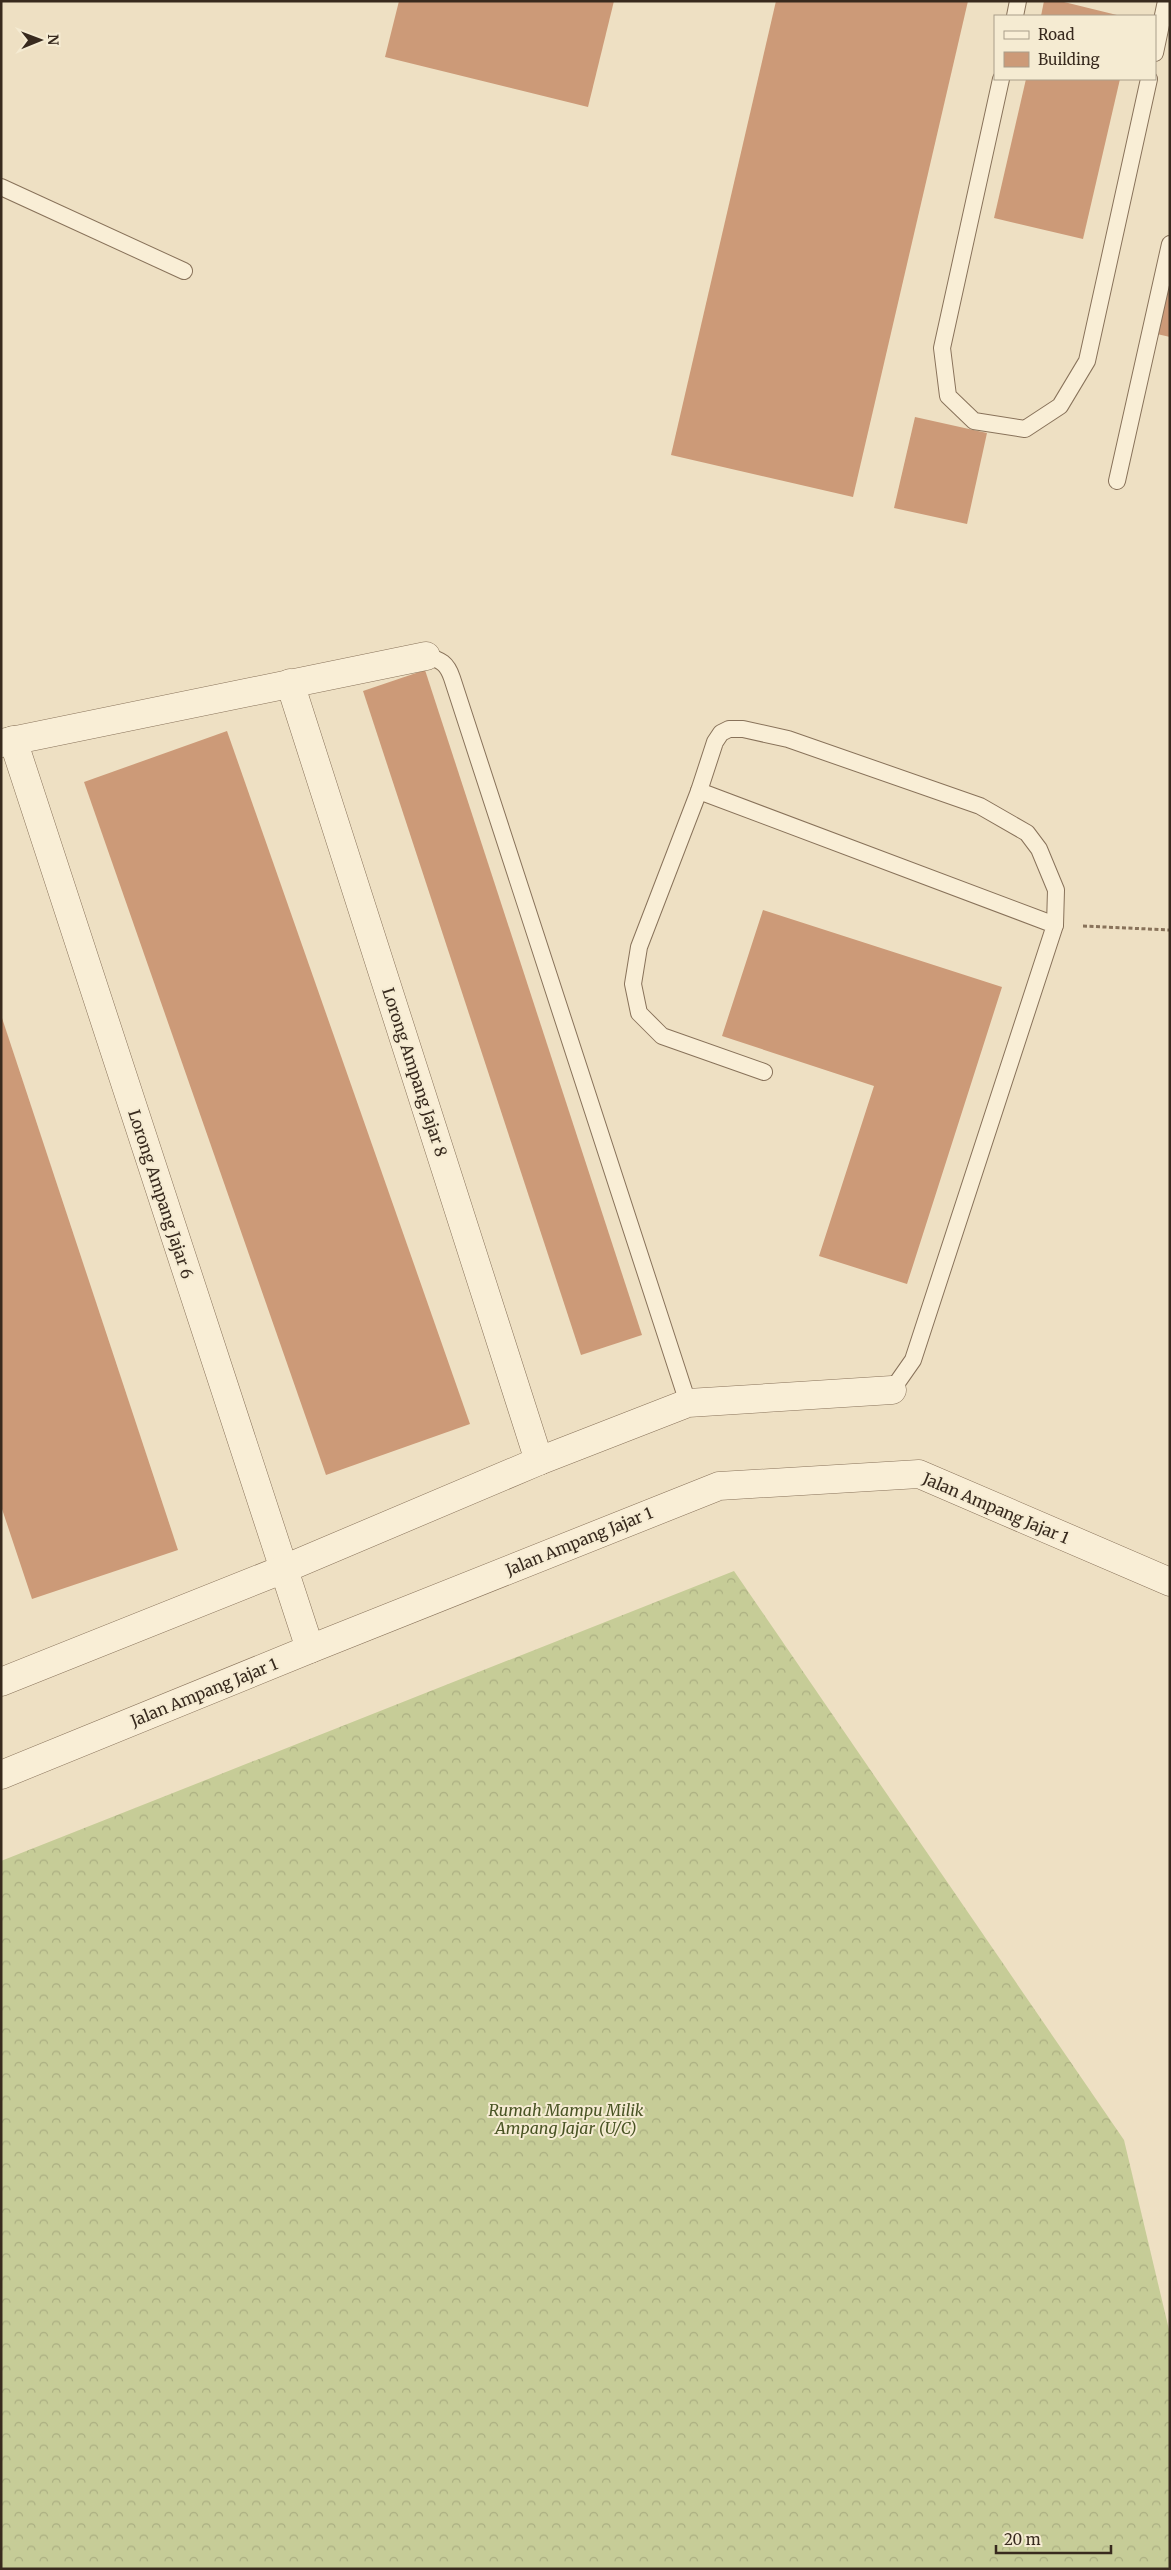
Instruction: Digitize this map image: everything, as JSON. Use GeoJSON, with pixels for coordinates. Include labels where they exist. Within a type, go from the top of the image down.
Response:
{"type":"FeatureCollection","features":[{"type":"Feature","properties":{"kind":"street"},"geometry":{"type":"LineString","coordinates":[[7,742],[426,656]]}},
{"type":"Feature","properties":{"kind":"street","name":"Lorong Ampang Jajar 8"},"geometry":{"type":"LineString","coordinates":[[290,683],[539,1461]]}},
{"type":"Feature","properties":{"kind":"street","name":"Lorong Ampang Jajar 6"},"geometry":{"type":"LineString","coordinates":[[7,742],[310,1649]]}},
{"type":"Feature","properties":{"kind":"street"},"geometry":{"type":"LineString","coordinates":[[1,1682],[284,1569],[539,1461],[688,1403],[892,1390]]}},
{"type":"Feature","properties":{"kind":"street","name":"Jalan Ampang Jajar 1"},"geometry":{"type":"LineString","coordinates":[[1,1775],[310,1649],[719,1486],[919,1474],[1170,1582]]}},
{"type":"Feature","properties":{"kind":"lane"},"geometry":{"type":"LineString","coordinates":[[1014,15],[1018,1]]}},
{"type":"Feature","properties":{"kind":"lane"},"geometry":{"type":"LineString","coordinates":[[1156,48],[1166,1]]}},
{"type":"Feature","properties":{"kind":"lane"},"geometry":{"type":"LineString","coordinates":[[1001,80],[942,348],[948,396],[974,421],[1025,429],[1060,406],[1087,361],[1149,80]]}},
{"type":"Feature","properties":{"kind":"lane"},"geometry":{"type":"LineString","coordinates":[[1,187],[184,271]]}},
{"type":"Feature","properties":{"kind":"lane"},"geometry":{"type":"LineString","coordinates":[[1117,481],[1170,244]]}},
{"type":"Feature","properties":{"kind":"lane"},"geometry":{"type":"LineString","coordinates":[[426,656],[440,659],[448,667],[452,678],[688,1403]]}},
{"type":"Feature","properties":{"kind":"lane"},"geometry":{"type":"LineString","coordinates":[[764,1072],[662,1036],[639,1013],[633,984],[639,946],[699,791],[715,742],[721,733],[729,729],[743,729],[788,740],[980,806],[1027,833],[1039,849],[1056,890],[1055,925],[913,1360],[892,1390]]}},
{"type":"Feature","properties":{"kind":"lane"},"geometry":{"type":"LineString","coordinates":[[699,791],[1055,925]]}},
{"type":"Feature","properties":{"kind":"path"},"geometry":{"type":"LineString","coordinates":[[1055,925],[1170,930]]}},
{"type":"Feature","properties":{"kind":"green space","name":"Rumah Mampu Milik Ampang Jajar (U/C)"},"geometry":{"type":"Polygon","coordinates":[[[734,1571],[1124,2140],[1170,2334],[1170,2569],[1,2569],[1,1861],[734,1571]]]}},
{"type":"Feature","properties":{"kind":"building"},"geometry":{"type":"Polygon","coordinates":[[[399,1],[614,1],[588,107],[385,57],[399,1]]]}},
{"type":"Feature","properties":{"kind":"building"},"geometry":{"type":"Polygon","coordinates":[[[776,1],[968,1],[853,497],[671,455],[776,1]]]}},
{"type":"Feature","properties":{"kind":"building"},"geometry":{"type":"Polygon","coordinates":[[[1044,1],[1060,1],[1117,15],[1041,15],[1044,1]]]}},
{"type":"Feature","properties":{"kind":"building"},"geometry":{"type":"Polygon","coordinates":[[[1026,80],[1120,80],[1083,239],[994,218],[1026,80]]]}},
{"type":"Feature","properties":{"kind":"building"},"geometry":{"type":"Polygon","coordinates":[[[1170,279],[1170,337],[1157,334],[1170,279]]]}},
{"type":"Feature","properties":{"kind":"building"},"geometry":{"type":"Polygon","coordinates":[[[915,417],[987,433],[967,524],[894,508],[915,417]]]}},
{"type":"Feature","properties":{"kind":"building"},"geometry":{"type":"Polygon","coordinates":[[[425,670],[642,1335],[581,1355],[363,691],[425,670]]]}},
{"type":"Feature","properties":{"kind":"building"},"geometry":{"type":"Polygon","coordinates":[[[227,731],[470,1424],[326,1475],[84,782],[227,731]]]}},
{"type":"Feature","properties":{"kind":"building"},"geometry":{"type":"Polygon","coordinates":[[[763,910],[1002,987],[907,1284],[819,1256],[874,1086],[722,1036],[763,910]]]}},
{"type":"Feature","properties":{"kind":"building"},"geometry":{"type":"Polygon","coordinates":[[[2,1018],[178,1550],[32,1599],[1,1506],[2,1018]]]}}]}
